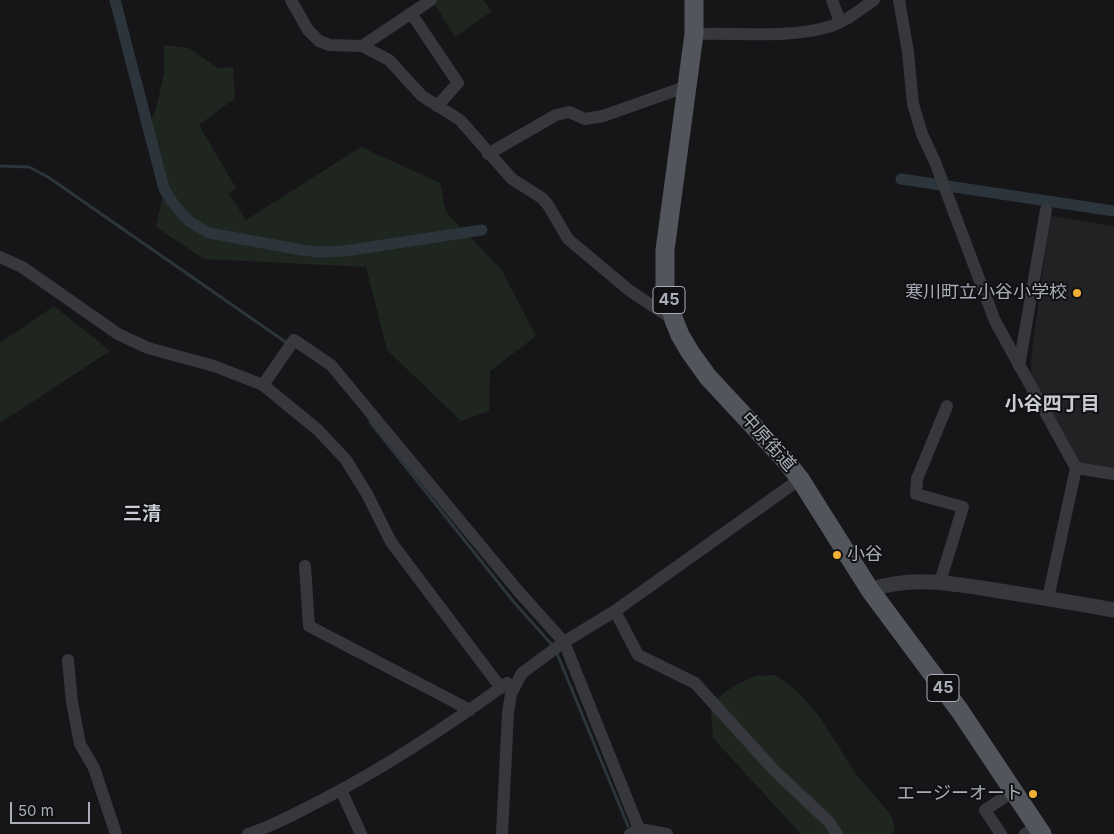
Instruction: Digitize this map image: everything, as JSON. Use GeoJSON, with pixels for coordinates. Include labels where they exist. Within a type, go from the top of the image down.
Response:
{"type":"FeatureCollection","features":[{"type":"Feature","properties":{"kind":"main road","name":"中原街道"},"geometry":{"type":"LineString","coordinates":[[694,0],[694,34],[688,86],[665,250],[666,288],[674,320],[690,352],[708,377],[786,461],[800,479],[870,590],[960,711],[1014,791],[1035,831]]}},
{"type":"Feature","properties":{"kind":"street"},"geometry":{"type":"LineString","coordinates":[[291,0],[308,30],[320,41],[330,45],[362,46],[389,60],[422,96],[460,120],[512,179],[542,198],[568,239],[630,291],[674,320]]}},
{"type":"Feature","properties":{"kind":"street"},"geometry":{"type":"LineString","coordinates":[[362,46],[431,0]]}},
{"type":"Feature","properties":{"kind":"street"},"geometry":{"type":"LineString","coordinates":[[832,0],[840,22]]}},
{"type":"Feature","properties":{"kind":"street"},"geometry":{"type":"LineString","coordinates":[[694,34],[789,33],[816,30],[840,22],[874,0]]}},
{"type":"Feature","properties":{"kind":"street"},"geometry":{"type":"LineString","coordinates":[[898,0],[908,52],[915,116],[944,186],[995,321],[1076,468],[1048,598]]}},
{"type":"Feature","properties":{"kind":"street"},"geometry":{"type":"LineString","coordinates":[[411,13],[458,83],[437,106]]}},
{"type":"Feature","properties":{"kind":"street"},"geometry":{"type":"LineString","coordinates":[[488,154],[556,115],[569,112],[585,119],[602,116],[688,86]]}},
{"type":"Feature","properties":{"kind":"street"},"geometry":{"type":"LineString","coordinates":[[1019,366],[1046,210]]}},
{"type":"Feature","properties":{"kind":"street"},"geometry":{"type":"LineString","coordinates":[[0,256],[22,267],[118,334],[148,348],[214,366],[263,384],[318,430],[346,460],[367,494],[391,542],[501,688]]}},
{"type":"Feature","properties":{"kind":"street"},"geometry":{"type":"LineString","coordinates":[[263,384],[294,340],[331,365],[519,592],[558,647],[637,832],[667,834]]}},
{"type":"Feature","properties":{"kind":"street"},"geometry":{"type":"LineString","coordinates":[[940,582],[963,507],[916,494],[917,479],[947,406]]}},
{"type":"Feature","properties":{"kind":"street"},"geometry":{"type":"LineString","coordinates":[[1076,468],[1114,474]]}},
{"type":"Feature","properties":{"kind":"street"},"geometry":{"type":"LineString","coordinates":[[248,834],[269,827],[341,790],[394,759],[470,710],[558,647],[615,611],[800,479]]}},
{"type":"Feature","properties":{"kind":"street"},"geometry":{"type":"LineString","coordinates":[[305,566],[309,626],[470,710]]}},
{"type":"Feature","properties":{"kind":"street"},"geometry":{"type":"LineString","coordinates":[[870,590],[889,584],[905,582],[940,582],[1114,610]]}},
{"type":"Feature","properties":{"kind":"street"},"geometry":{"type":"LineString","coordinates":[[615,611],[638,655],[695,683],[774,770],[829,822],[837,834]]}},
{"type":"Feature","properties":{"kind":"street"},"geometry":{"type":"LineString","coordinates":[[68,660],[72,702],[80,744],[94,768],[116,834]]}},
{"type":"Feature","properties":{"kind":"street"},"geometry":{"type":"LineString","coordinates":[[502,834],[508,713],[511,694],[522,673]]}},
{"type":"Feature","properties":{"kind":"street"},"geometry":{"type":"LineString","coordinates":[[341,790],[362,834]]}},
{"type":"Feature","properties":{"kind":"street"},"geometry":{"type":"LineString","coordinates":[[1001,834],[985,810],[1014,791]]}},
{"type":"Feature","properties":{"kind":"shaded area"},"geometry":{"type":"Polygon","coordinates":[[[439,0],[483,0],[492,11],[455,37],[434,3],[439,0]]]}},
{"type":"Feature","properties":{"kind":"shaded area"},"geometry":{"type":"Polygon","coordinates":[[[164,45],[189,48],[218,68],[233,67],[235,98],[199,125],[236,188],[229,194],[246,220],[361,147],[440,183],[446,212],[501,269],[536,336],[490,371],[489,411],[461,421],[387,350],[366,267],[204,259],[156,227],[165,186],[150,123],[156,109],[164,73],[164,45]]]}},
{"type":"Feature","properties":{"kind":"shaded area","name":"寒川町立小谷小学校"},"geometry":{"type":"Polygon","coordinates":[[[1050,216],[1114,226],[1114,470],[1080,465],[1031,378],[1031,359],[1050,216]]]}},
{"type":"Feature","properties":{"kind":"shaded area"},"geometry":{"type":"Polygon","coordinates":[[[54,306],[110,351],[0,423],[0,343],[54,306]]]}},
{"type":"Feature","properties":{"kind":"shaded area"},"geometry":{"type":"Polygon","coordinates":[[[775,675],[797,691],[819,716],[856,774],[891,815],[895,828],[893,834],[801,834],[713,738],[711,711],[719,697],[732,687],[755,676],[775,675]]]}},
{"type":"Feature","properties":{"kind":"waterway"},"geometry":{"type":"LineString","coordinates":[[115,0],[164,189],[173,203],[190,222],[209,233],[319,252],[345,251],[482,230]]}},
{"type":"Feature","properties":{"kind":"waterway"},"geometry":{"type":"LineString","coordinates":[[0,166],[29,167],[48,177],[287,343]]}},
{"type":"Feature","properties":{"kind":"waterway"},"geometry":{"type":"LineString","coordinates":[[901,179],[1114,211]]}},
{"type":"Feature","properties":{"kind":"waterway"},"geometry":{"type":"LineString","coordinates":[[370,422],[513,601],[553,646]]}},
{"type":"Feature","properties":{"kind":"waterway"},"geometry":{"type":"LineString","coordinates":[[556,651],[628,826]]}},
{"type":"Feature","properties":{"kind":"place","name":"寒川町立小谷小学校"},"geometry":{"type":"Point","coordinates":[1077,293]}},
{"type":"Feature","properties":{"kind":"place","name":"小谷"},"geometry":{"type":"Point","coordinates":[837,555]}},
{"type":"Feature","properties":{"kind":"place","name":"エージーオート"},"geometry":{"type":"Point","coordinates":[1033,794]}},
{"type":"Feature","properties":{"kind":"district","name":"小谷四丁目"},"geometry":{"type":"Point","coordinates":[1052,404]}},
{"type":"Feature","properties":{"kind":"district","name":"三清"},"geometry":{"type":"Point","coordinates":[142,514]}}]}
